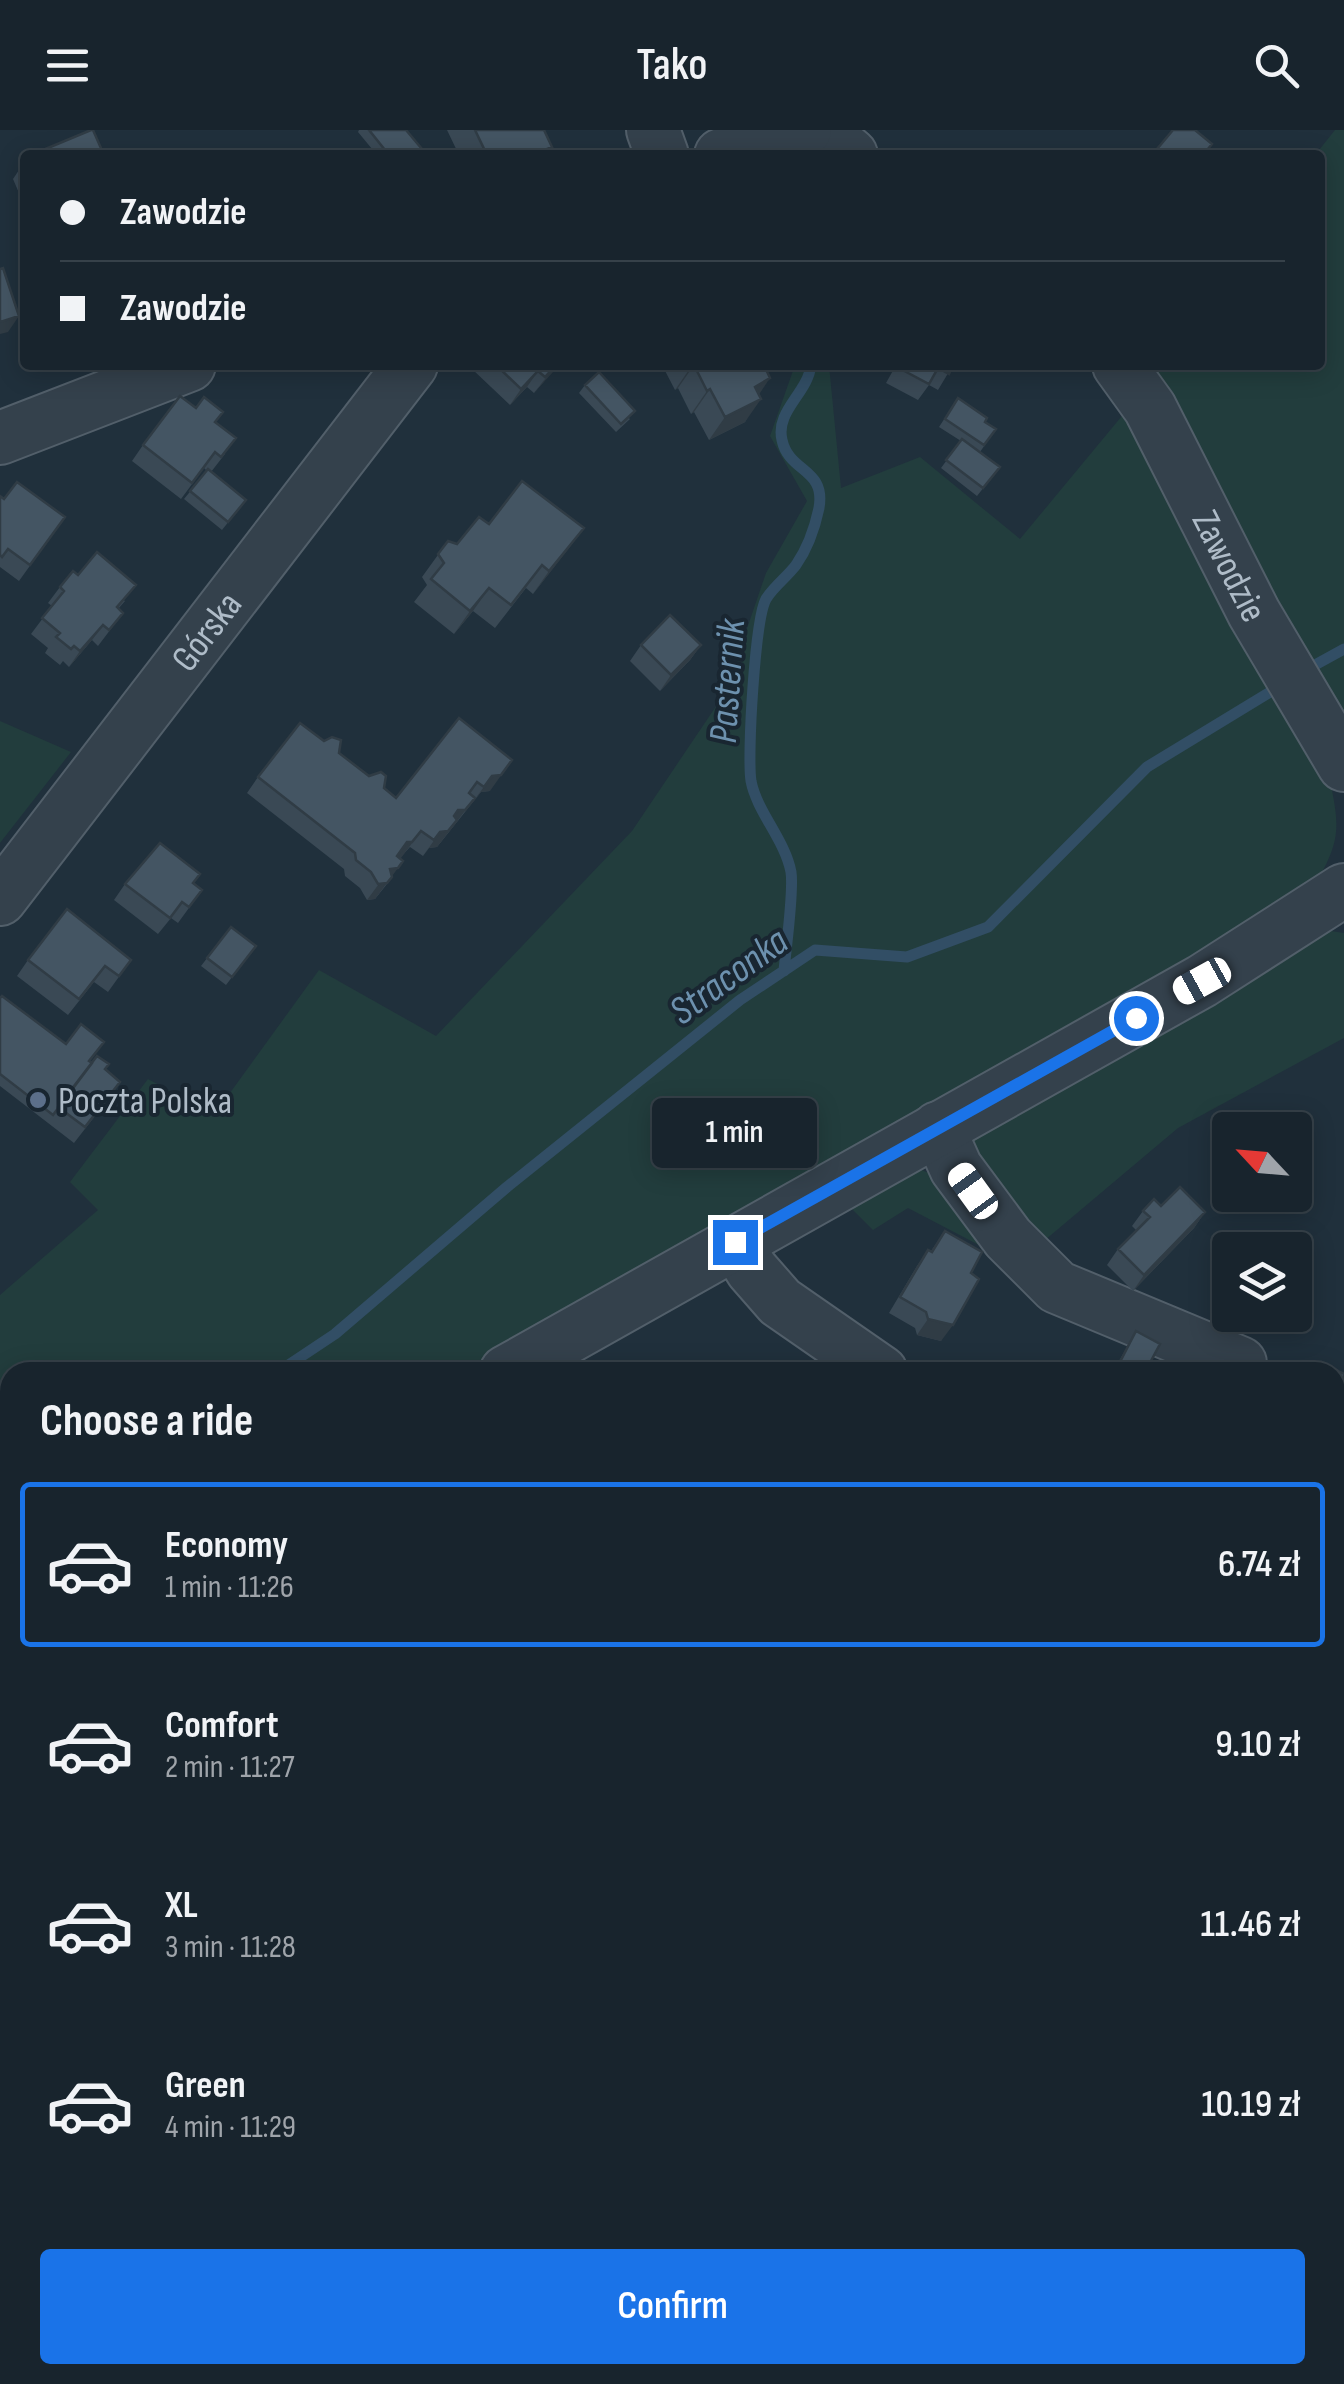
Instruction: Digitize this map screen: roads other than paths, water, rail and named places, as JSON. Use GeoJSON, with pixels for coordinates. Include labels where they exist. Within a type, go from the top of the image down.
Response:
{"type":"FeatureCollection","features":[{"type":"Feature","properties":{"kind":"street"},"geometry":{"type":"LineString","coordinates":[[738,150],[805,130]]}},
{"type":"Feature","properties":{"kind":"street"},"geometry":{"type":"LineString","coordinates":[[822,130],[845,150]]}},
{"type":"Feature","properties":{"kind":"street"},"geometry":{"type":"LineString","coordinates":[[0,438],[176,370]]}},
{"type":"Feature","properties":{"kind":"street","name":"Górska"},"geometry":{"type":"LineString","coordinates":[[0,900],[407,370]]}},
{"type":"Feature","properties":{"kind":"street","name":"Zawodzie"},"geometry":{"type":"LineString","coordinates":[[1123,370],[1150,408],[1254,613],[1335,749]]}},
{"type":"Feature","properties":{"kind":"street"},"geometry":{"type":"LineString","coordinates":[[524,1362],[1202,981],[1344,890]]}},
{"type":"Feature","properties":{"kind":"street"},"geometry":{"type":"LineString","coordinates":[[938,1128],[956,1168],[1008,1238],[1058,1287],[1238,1362]]}},
{"type":"Feature","properties":{"kind":"street"},"geometry":{"type":"LineString","coordinates":[[735,1242],[752,1270],[780,1302],[867,1362]]}},
{"type":"Feature","properties":{"kind":"waterway","name":"Pasternik"},"geometry":{"type":"LineString","coordinates":[[784,971],[791,872],[751,781],[751,718],[758,632],[766,599],[800,559],[819,508],[817,485],[786,451],[781,430],[810,370]]}},
{"type":"Feature","properties":{"kind":"waterway","name":"Straconka"},"geometry":{"type":"LineString","coordinates":[[1304,671],[1344,649]]}},
{"type":"Feature","properties":{"kind":"waterway","name":"Straconka"},"geometry":{"type":"LineString","coordinates":[[293,1362],[335,1334],[507,1187],[740,1000],[815,950],[907,957],[988,927],[1147,767],[1280,686]]}},
{"type":"Feature","properties":{"kind":"place","name":"Poczta Polska"},"geometry":{"type":"Point","coordinates":[38,1100]}}]}
